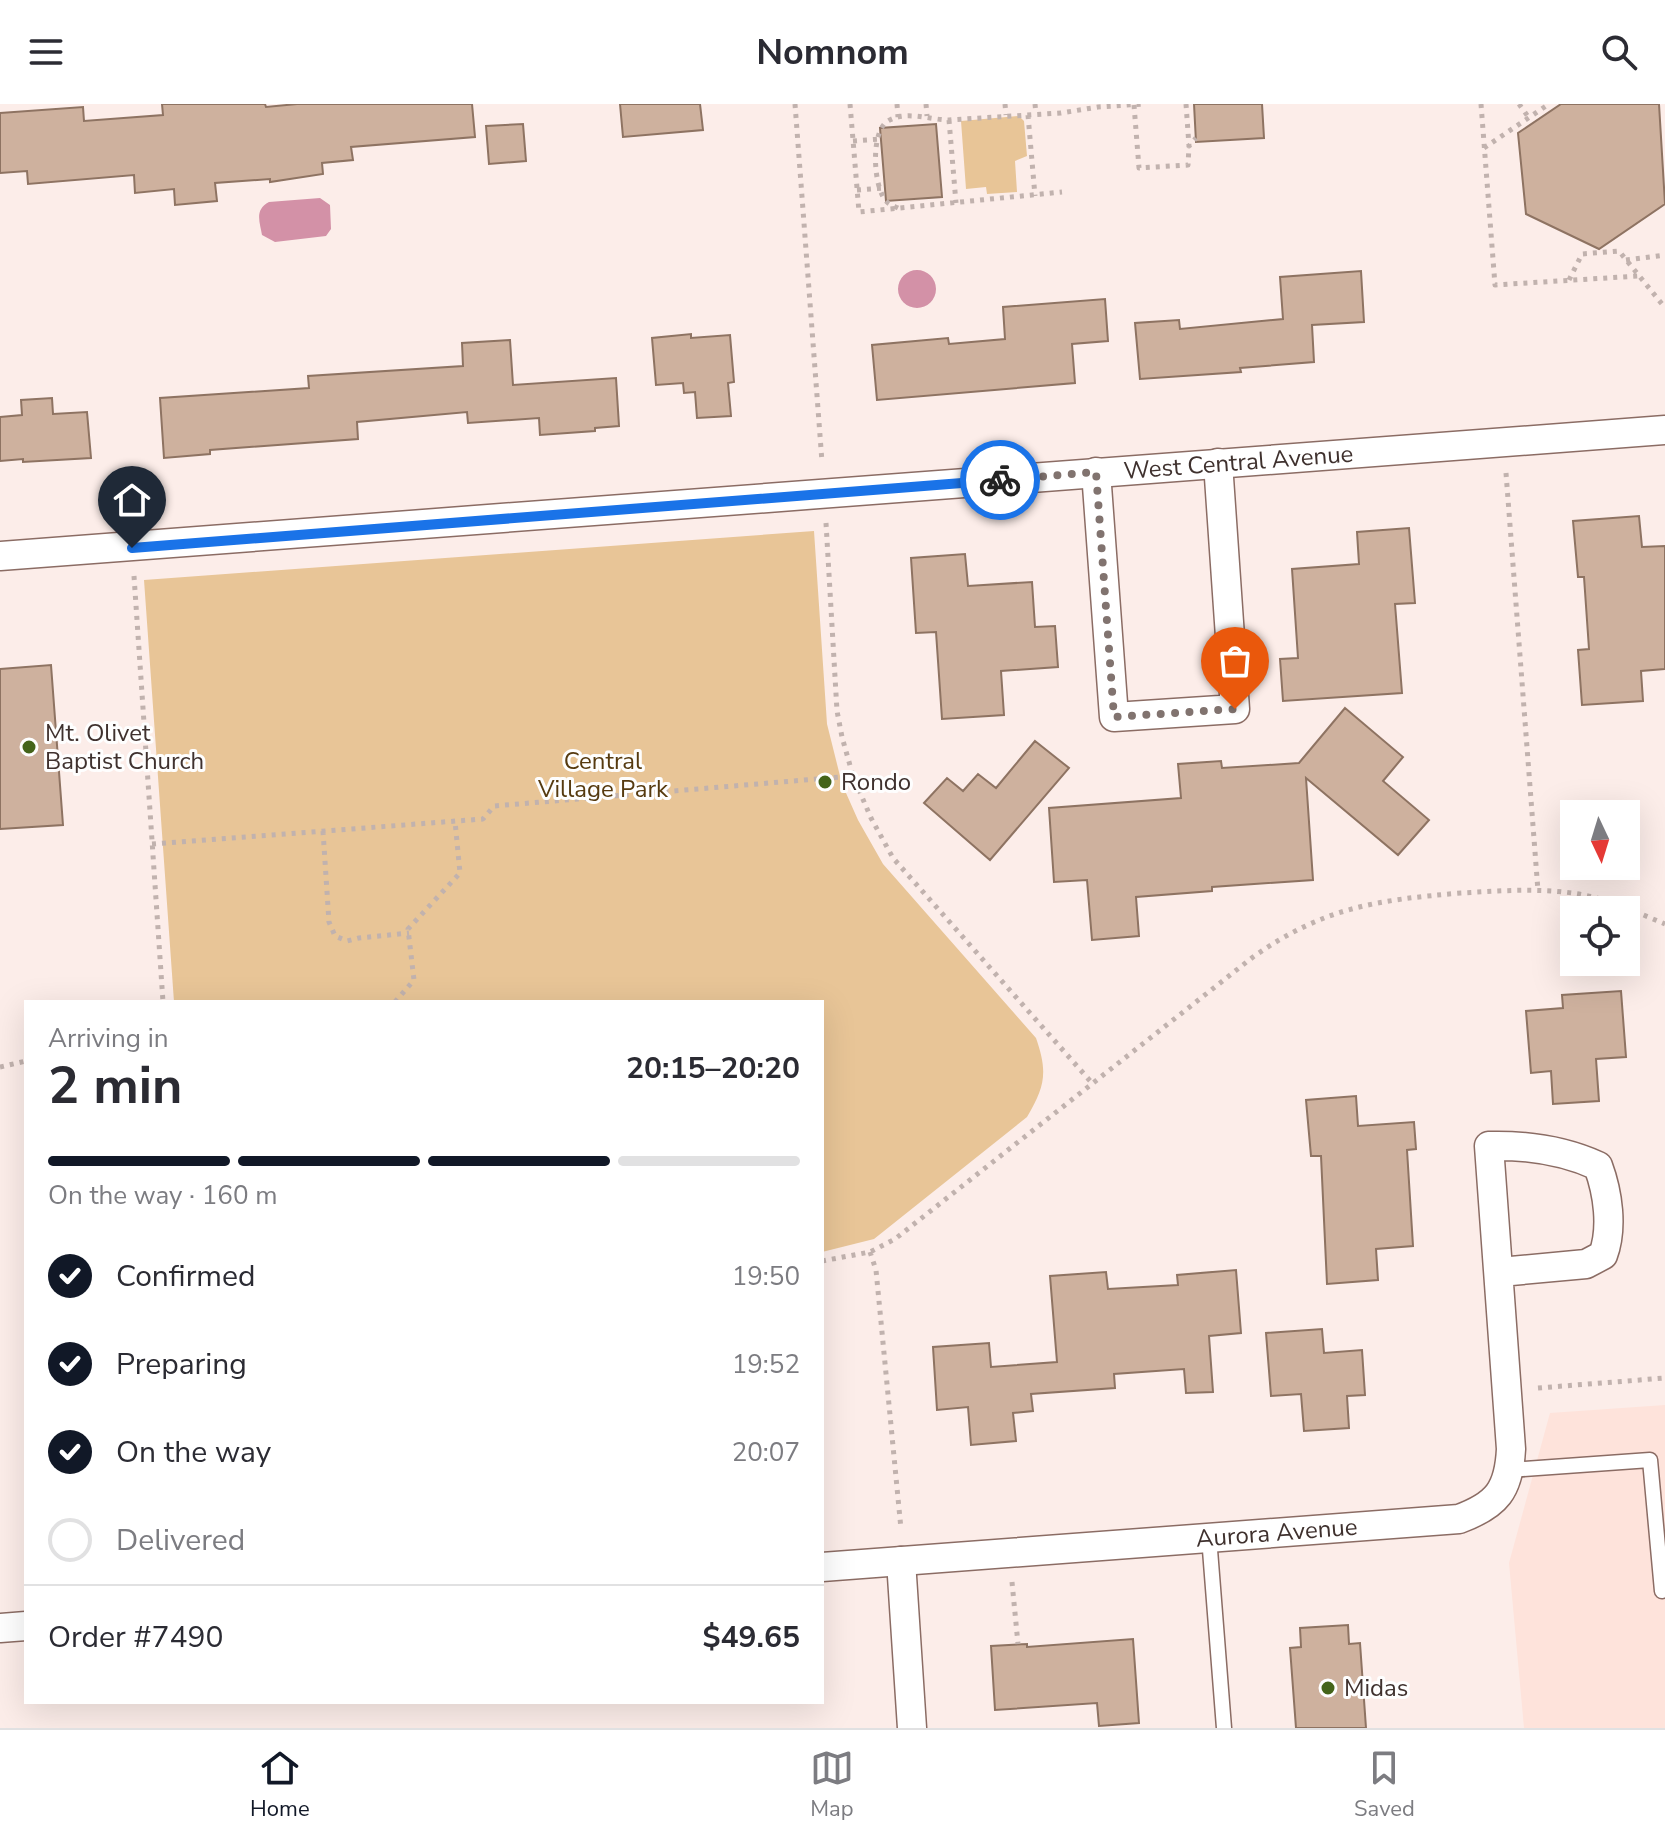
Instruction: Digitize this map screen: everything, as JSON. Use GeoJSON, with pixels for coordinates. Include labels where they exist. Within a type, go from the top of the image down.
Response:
{"type":"FeatureCollection","features":[{"type":"Feature","properties":{"kind":"street","name":"West Central Avenue"},"geometry":{"type":"LineString","coordinates":[[0,556],[1665,430]]}},
{"type":"Feature","properties":{"kind":"street"},"geometry":{"type":"LineString","coordinates":[[1096,472],[1114,717],[1235,709],[1218,463]]}},
{"type":"Feature","properties":{"kind":"street"},"geometry":{"type":"LineString","coordinates":[[1500,1272],[1586,1264],[1603,1255],[1609,1238],[1605,1185],[1598,1166],[1583,1159],[1526,1145],[1489,1146],[1508,1390],[1510,1470]]}},
{"type":"Feature","properties":{"kind":"street","name":"Aurora Avenue"},"geometry":{"type":"LineString","coordinates":[[824,1567],[1459,1519],[1483,1510],[1499,1496],[1510,1470]]}},
{"type":"Feature","properties":{"kind":"street"},"geometry":{"type":"LineString","coordinates":[[903,1561],[912,1728]]}},
{"type":"Feature","properties":{"kind":"street"},"geometry":{"type":"LineString","coordinates":[[0,1628],[24,1626]]}},
{"type":"Feature","properties":{"kind":"lane"},"geometry":{"type":"LineString","coordinates":[[1510,1470],[1650,1460],[1662,1591]]}},
{"type":"Feature","properties":{"kind":"lane"},"geometry":{"type":"LineString","coordinates":[[1209,1537],[1224,1728]]}},
{"type":"Feature","properties":{"kind":"path"},"geometry":{"type":"LineString","coordinates":[[795,104],[825,494],[837,711],[853,776],[893,858],[1092,1083]]}},
{"type":"Feature","properties":{"kind":"path"},"geometry":{"type":"LineString","coordinates":[[850,104],[859,212],[1062,192]]}},
{"type":"Feature","properties":{"kind":"path"},"geometry":{"type":"LineString","coordinates":[[897,104],[898,117]]}},
{"type":"Feature","properties":{"kind":"path"},"geometry":{"type":"LineString","coordinates":[[926,104],[927,116]]}},
{"type":"Feature","properties":{"kind":"path"},"geometry":{"type":"LineString","coordinates":[[1005,104],[1006,115]]}},
{"type":"Feature","properties":{"kind":"path"},"geometry":{"type":"LineString","coordinates":[[1035,104],[1036,114]]}},
{"type":"Feature","properties":{"kind":"path"},"geometry":{"type":"LineString","coordinates":[[898,208],[886,201],[882,188],[878,139],[880,126],[890,119],[927,116],[935,120],[949,120],[1028,115],[1102,105],[1144,104]]}},
{"type":"Feature","properties":{"kind":"path"},"geometry":{"type":"LineString","coordinates":[[1134,105],[1139,168],[1188,165],[1186,104]]}},
{"type":"Feature","properties":{"kind":"path"},"geometry":{"type":"LineString","coordinates":[[1481,104],[1495,285],[1639,276]]}},
{"type":"Feature","properties":{"kind":"path"},"geometry":{"type":"LineString","coordinates":[[1519,104],[1529,118]]}},
{"type":"Feature","properties":{"kind":"path"},"geometry":{"type":"LineString","coordinates":[[1484,148],[1549,104]]}},
{"type":"Feature","properties":{"kind":"path"},"geometry":{"type":"LineString","coordinates":[[1028,115],[1035,196]]}},
{"type":"Feature","properties":{"kind":"path"},"geometry":{"type":"LineString","coordinates":[[949,120],[956,203]]}},
{"type":"Feature","properties":{"kind":"path"},"geometry":{"type":"LineString","coordinates":[[1189,146],[1196,138]]}},
{"type":"Feature","properties":{"kind":"path"},"geometry":{"type":"LineString","coordinates":[[853,141],[878,139]]}},
{"type":"Feature","properties":{"kind":"path"},"geometry":{"type":"LineString","coordinates":[[857,190],[882,188]]}},
{"type":"Feature","properties":{"kind":"path"},"geometry":{"type":"LineString","coordinates":[[1569,280],[1582,254],[1619,251],[1662,304]]}},
{"type":"Feature","properties":{"kind":"path"},"geometry":{"type":"LineString","coordinates":[[1626,260],[1665,255]]}},
{"type":"Feature","properties":{"kind":"path"},"geometry":{"type":"LineString","coordinates":[[1504,442],[1538,891]]}},
{"type":"Feature","properties":{"kind":"path"},"geometry":{"type":"LineString","coordinates":[[132,548],[163,1000]]}},
{"type":"Feature","properties":{"kind":"path"},"geometry":{"type":"LineString","coordinates":[[152,844],[483,819],[494,806],[853,776]]}},
{"type":"Feature","properties":{"kind":"path"},"geometry":{"type":"LineString","coordinates":[[397,1000],[414,980],[408,929],[460,873],[455,821]]}},
{"type":"Feature","properties":{"kind":"path"},"geometry":{"type":"LineString","coordinates":[[323,831],[329,922],[335,936],[347,941],[409,933]]}},
{"type":"Feature","properties":{"kind":"path"},"geometry":{"type":"LineString","coordinates":[[824,1261],[870,1252],[895,1239],[1253,957],[1279,938],[1313,921],[1380,901],[1505,890],[1575,893],[1627,908],[1665,924]]}},
{"type":"Feature","properties":{"kind":"path"},"geometry":{"type":"LineString","coordinates":[[0,1067],[24,1061]]}},
{"type":"Feature","properties":{"kind":"path"},"geometry":{"type":"LineString","coordinates":[[870,1252],[876,1270],[903,1561]]}},
{"type":"Feature","properties":{"kind":"path"},"geometry":{"type":"LineString","coordinates":[[1508,1390],[1665,1378]]}},
{"type":"Feature","properties":{"kind":"path"},"geometry":{"type":"LineString","coordinates":[[1010,1552],[1018,1644]]}},
{"type":"Feature","properties":{"kind":"shaded area"},"geometry":{"type":"Polygon","coordinates":[[[320,198],[330,205],[331,229],[326,236],[275,242],[262,235],[259,221],[264,205],[320,198]]]}},
{"type":"Feature","properties":{"kind":"shaded area"},"geometry":{"type":"Polygon","coordinates":[[[917,270],[931,275],[936,289],[931,303],[917,308],[903,303],[898,289],[903,275],[917,270]]]}},
{"type":"Feature","properties":{"kind":"shaded area"},"geometry":{"type":"Polygon","coordinates":[[[1665,1405],[1665,1728],[1524,1728],[1509,1563],[1550,1413],[1665,1405]]]}},
{"type":"Feature","properties":{"kind":"green space"},"geometry":{"type":"Polygon","coordinates":[[[1019,116],[1024,121],[1027,156],[1015,161],[1017,192],[987,194],[986,187],[966,189],[961,121],[1019,116]]]}},
{"type":"Feature","properties":{"kind":"green space","name":"Central Village Park"},"geometry":{"type":"Polygon","coordinates":[[[814,531],[827,724],[842,784],[883,864],[1036,1038],[1043,1079],[1027,1117],[874,1239],[824,1252],[824,1000],[174,1000],[144,580],[814,531]]]}},
{"type":"Feature","properties":{"kind":"building"},"geometry":{"type":"Polygon","coordinates":[[[162,104],[265,104],[266,107],[297,104],[472,104],[475,137],[351,147],[353,160],[322,163],[323,174],[270,182],[270,179],[215,183],[217,201],[175,205],[174,189],[135,193],[134,175],[28,184],[27,171],[0,173],[0,113],[83,107],[84,121],[163,115],[162,104]]]}},
{"type":"Feature","properties":{"kind":"building"},"geometry":{"type":"Polygon","coordinates":[[[620,104],[700,104],[703,130],[623,137],[620,104]]]}},
{"type":"Feature","properties":{"kind":"building"},"geometry":{"type":"Polygon","coordinates":[[[1194,104],[1262,104],[1264,138],[1196,142],[1194,104]]]}},
{"type":"Feature","properties":{"kind":"building"},"geometry":{"type":"Polygon","coordinates":[[[1561,104],[1659,104],[1665,204],[1599,249],[1526,214],[1518,133],[1561,104]]]}},
{"type":"Feature","properties":{"kind":"building"},"geometry":{"type":"Polygon","coordinates":[[[523,124],[526,161],[489,164],[486,126],[523,124]]]}},
{"type":"Feature","properties":{"kind":"building"},"geometry":{"type":"Polygon","coordinates":[[[936,124],[942,197],[886,201],[880,128],[936,124]]]}},
{"type":"Feature","properties":{"kind":"building"},"geometry":{"type":"Polygon","coordinates":[[[1361,271],[1364,322],[1312,325],[1314,362],[1240,368],[1241,372],[1140,379],[1135,323],[1179,320],[1180,329],[1283,319],[1280,277],[1361,271]]]}},
{"type":"Feature","properties":{"kind":"building"},"geometry":{"type":"Polygon","coordinates":[[[1105,299],[1108,341],[1072,344],[1075,383],[877,400],[872,345],[948,338],[949,344],[1005,339],[1003,307],[1105,299]]]}},
{"type":"Feature","properties":{"kind":"building"},"geometry":{"type":"Polygon","coordinates":[[[691,334],[691,338],[730,335],[734,382],[728,383],[731,416],[697,418],[695,392],[684,393],[683,383],[656,385],[652,338],[691,334]]]}},
{"type":"Feature","properties":{"kind":"building"},"geometry":{"type":"Polygon","coordinates":[[[510,340],[513,385],[616,378],[619,426],[540,435],[539,418],[468,423],[467,412],[357,422],[358,439],[210,450],[210,454],[164,458],[160,398],[309,388],[308,376],[463,366],[462,343],[510,340]]]}},
{"type":"Feature","properties":{"kind":"building"},"geometry":{"type":"Polygon","coordinates":[[[52,398],[53,414],[87,412],[91,458],[0,461],[0,417],[22,415],[21,400],[52,398]]]}},
{"type":"Feature","properties":{"kind":"building"},"geometry":{"type":"Polygon","coordinates":[[[1639,516],[1642,547],[1665,546],[1665,669],[1641,671],[1643,701],[1582,705],[1578,650],[1589,649],[1584,577],[1578,577],[1573,521],[1639,516]]]}},
{"type":"Feature","properties":{"kind":"building"},"geometry":{"type":"Polygon","coordinates":[[[1409,528],[1415,603],[1395,604],[1402,693],[1283,701],[1280,659],[1298,658],[1292,569],[1359,564],[1357,532],[1409,528]]]}},
{"type":"Feature","properties":{"kind":"building"},"geometry":{"type":"Polygon","coordinates":[[[965,554],[968,586],[1032,582],[1035,627],[1055,626],[1058,667],[1001,671],[1004,715],[942,719],[936,632],[916,633],[911,558],[965,554]]]}},
{"type":"Feature","properties":{"kind":"building","name":"Mt. Olivet Baptist Church"},"geometry":{"type":"Polygon","coordinates":[[[51,665],[63,825],[0,829],[0,669],[51,665]]]}},
{"type":"Feature","properties":{"kind":"building"},"geometry":{"type":"Polygon","coordinates":[[[1345,708],[1403,757],[1383,781],[1429,820],[1398,855],[1306,778],[1313,880],[1212,887],[1212,891],[1136,897],[1139,936],[1092,940],[1087,880],[1054,882],[1049,808],[1181,798],[1178,764],[1221,761],[1222,768],[1299,763],[1345,708]]]}},
{"type":"Feature","properties":{"kind":"building"},"geometry":{"type":"Polygon","coordinates":[[[1035,741],[1069,768],[990,860],[924,803],[947,778],[963,791],[978,774],[996,788],[1035,741]]]}},
{"type":"Feature","properties":{"kind":"building"},"geometry":{"type":"Polygon","coordinates":[[[1621,991],[1626,1057],[1596,1059],[1599,1101],[1553,1104],[1551,1071],[1531,1073],[1526,1011],[1563,1008],[1562,995],[1621,991]]]}},
{"type":"Feature","properties":{"kind":"building"},"geometry":{"type":"Polygon","coordinates":[[[1356,1096],[1358,1126],[1414,1122],[1416,1149],[1407,1150],[1413,1246],[1376,1249],[1378,1280],[1327,1284],[1321,1156],[1311,1156],[1306,1100],[1356,1096]]]}},
{"type":"Feature","properties":{"kind":"building"},"geometry":{"type":"Polygon","coordinates":[[[1236,1270],[1241,1333],[1209,1336],[1213,1392],[1186,1393],[1184,1369],[1114,1374],[1115,1388],[1031,1394],[1033,1411],[1013,1413],[1016,1441],[971,1445],[968,1407],[937,1410],[933,1347],[989,1343],[991,1367],[1057,1362],[1050,1276],[1106,1272],[1108,1289],[1178,1285],[1177,1275],[1236,1270]]]}},
{"type":"Feature","properties":{"kind":"building"},"geometry":{"type":"Polygon","coordinates":[[[1322,1329],[1324,1353],[1362,1350],[1365,1395],[1347,1396],[1349,1428],[1304,1431],[1301,1394],[1271,1396],[1266,1333],[1322,1329]]]}},
{"type":"Feature","properties":{"kind":"building","name":"Midas"},"geometry":{"type":"Polygon","coordinates":[[[1348,1625],[1349,1644],[1360,1643],[1366,1728],[1296,1728],[1290,1648],[1301,1647],[1300,1628],[1348,1625]]]}},
{"type":"Feature","properties":{"kind":"building"},"geometry":{"type":"Polygon","coordinates":[[[1133,1639],[1139,1723],[1099,1726],[1097,1703],[995,1710],[991,1646],[1027,1644],[1027,1647],[1133,1639]]]}},
{"type":"Feature","properties":{"kind":"way so far"},"geometry":{"type":"LineString","coordinates":[[1000,480],[1096,472],[1114,717],[1235,709]]}},
{"type":"Feature","properties":{"kind":"place","name":"Mt. Olivet Baptist Church"},"geometry":{"type":"Point","coordinates":[29,747]}},
{"type":"Feature","properties":{"kind":"place","name":"Rondo"},"geometry":{"type":"Point","coordinates":[825,782]}},
{"type":"Feature","properties":{"kind":"place","name":"Midas"},"geometry":{"type":"Point","coordinates":[1328,1688]}},
{"type":"Feature","properties":{"kind":"route"},"geometry":{"type":"LineString","coordinates":[[132,548],[1000,480]]}}]}
